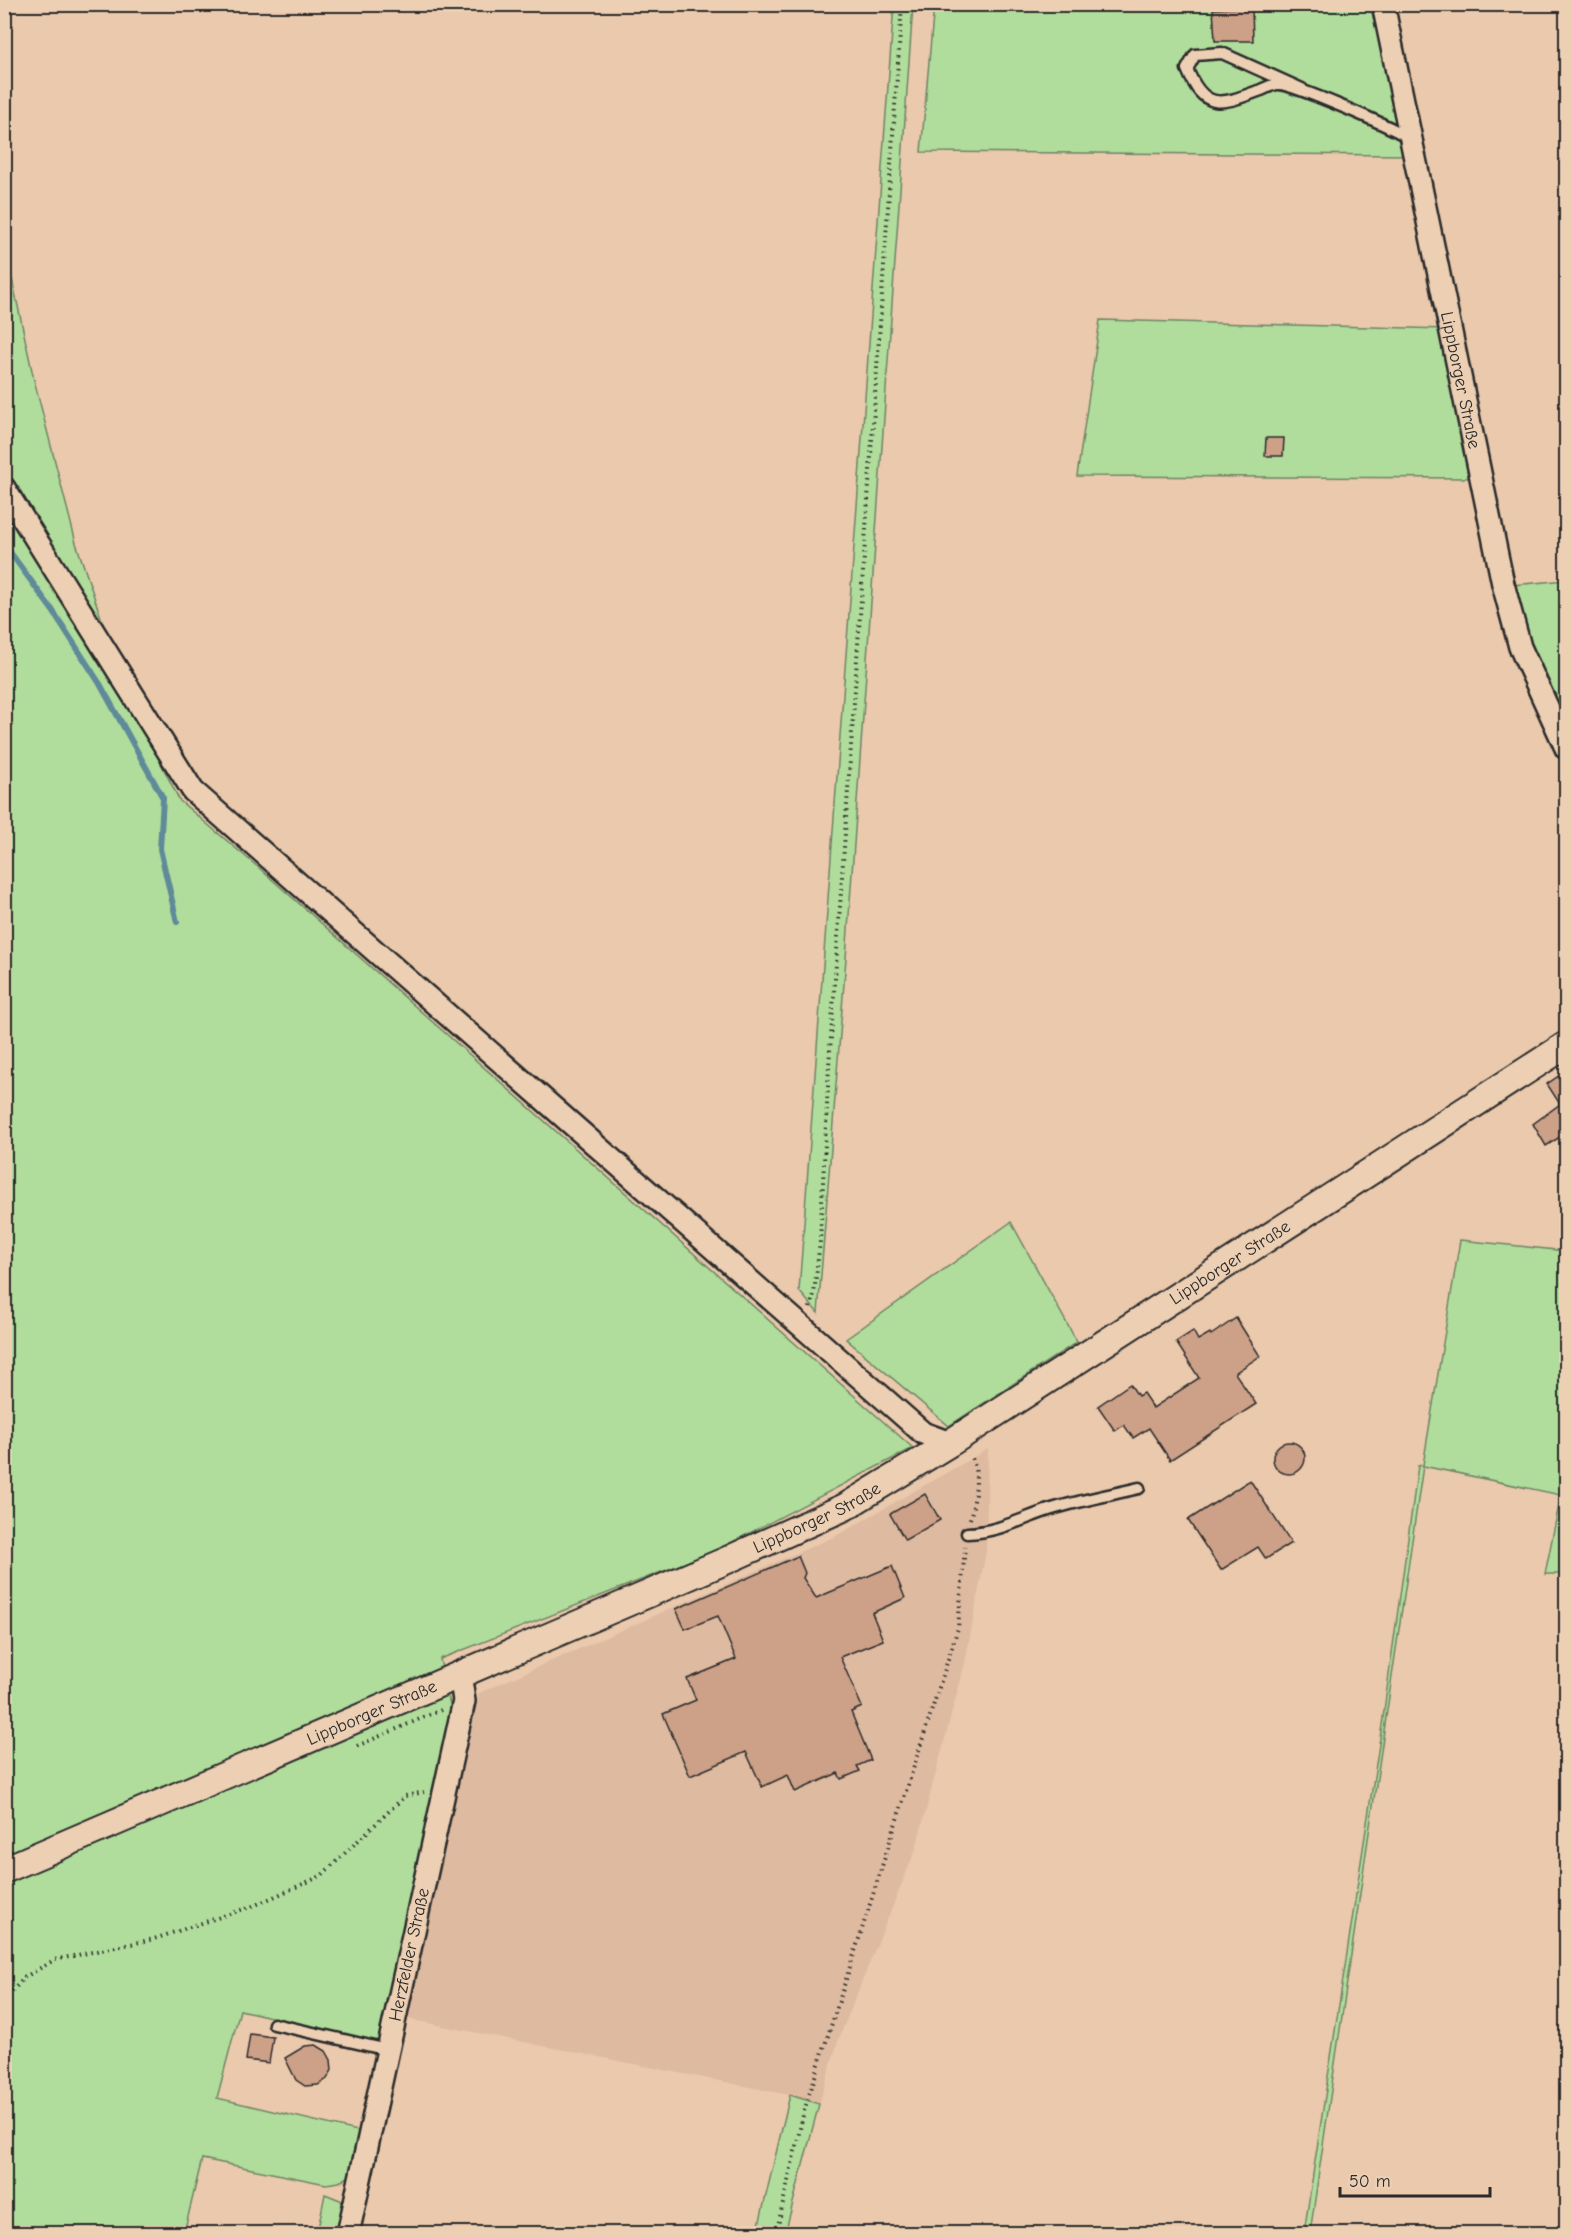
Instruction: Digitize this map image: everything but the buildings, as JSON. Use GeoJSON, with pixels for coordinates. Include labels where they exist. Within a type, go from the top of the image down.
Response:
{"type":"FeatureCollection","features":[{"type":"Feature","properties":{"kind":"street","name":"Lippborger Straße"},"geometry":{"type":"LineString","coordinates":[[1383,4],[1503,584],[1520,647],[1566,748]]}},
{"type":"Feature","properties":{"kind":"street"},"geometry":{"type":"LineString","coordinates":[[4,488],[193,791],[923,1433],[950,1443]]}},
{"type":"Feature","properties":{"kind":"street","name":"Lippborger Straße"},"geometry":{"type":"LineString","coordinates":[[4,1870],[845,1507],[950,1443],[1566,1045]]}},
{"type":"Feature","properties":{"kind":"street","name":"Herzfelder Straße"},"geometry":{"type":"LineString","coordinates":[[348,2234],[464,1701],[460,1673]]}},
{"type":"Feature","properties":{"kind":"lane"},"geometry":{"type":"LineString","coordinates":[[1302,89],[1278,84],[1232,101],[1210,101],[1195,89],[1188,69],[1195,55],[1222,53],[1408,136],[1413,142]]}},
{"type":"Feature","properties":{"kind":"lane"},"geometry":{"type":"LineString","coordinates":[[968,1533],[984,1533],[1052,1509],[1139,1488]]}},
{"type":"Feature","properties":{"kind":"lane"},"geometry":{"type":"LineString","coordinates":[[274,2024],[388,2049]]}},
{"type":"Feature","properties":{"kind":"path"},"geometry":{"type":"LineString","coordinates":[[800,1324],[809,1310],[814,1294],[820,1241],[831,1042],[902,4]]}},
{"type":"Feature","properties":{"kind":"path"},"geometry":{"type":"LineString","coordinates":[[776,2234],[804,2111],[958,1628],[964,1550],[973,1506],[975,1467],[972,1457],[965,1450],[950,1443]]}},
{"type":"Feature","properties":{"kind":"path"},"geometry":{"type":"LineString","coordinates":[[4,2000],[25,1977],[54,1960],[154,1938],[253,1905],[321,1876],[405,1796],[445,1788]]}},
{"type":"Feature","properties":{"kind":"shaded area"},"geometry":{"type":"Polygon","coordinates":[[[988,1449],[986,1551],[965,1663],[915,1851],[839,2038],[819,2104],[790,2095],[408,2019],[479,1693],[836,1536],[988,1449]]]}},
{"type":"Feature","properties":{"kind":"green space"},"geometry":{"type":"Polygon","coordinates":[[[1379,4],[1413,155],[921,152],[934,5],[1379,4]]]}},
{"type":"Feature","properties":{"kind":"green space"},"geometry":{"type":"Polygon","coordinates":[[[894,5],[913,5],[846,958],[818,1313],[799,1291],[894,5]]]}},
{"type":"Feature","properties":{"kind":"green space"},"geometry":{"type":"Polygon","coordinates":[[[4,242],[34,380],[76,543],[129,701],[180,801],[259,868],[913,1448],[717,1550],[440,1659],[452,1714],[380,2042],[240,2010],[217,2098],[362,2132],[352,2175],[339,2182],[326,2184],[202,2159],[184,2233],[5,2233],[4,242]]]}},
{"type":"Feature","properties":{"kind":"green space"},"geometry":{"type":"Polygon","coordinates":[[[1100,320],[1447,329],[1476,478],[1077,476],[1100,320]]]}},
{"type":"Feature","properties":{"kind":"green space"},"geometry":{"type":"Polygon","coordinates":[[[1566,580],[1566,741],[1524,647],[1513,585],[1566,580]]]}},
{"type":"Feature","properties":{"kind":"green space"},"geometry":{"type":"Polygon","coordinates":[[[1011,1222],[1077,1342],[949,1426],[846,1339],[1011,1222]]]}},
{"type":"Feature","properties":{"kind":"green space"},"geometry":{"type":"Polygon","coordinates":[[[1460,1240],[1566,1251],[1566,1574],[1545,1574],[1561,1495],[1423,1466],[1310,2233],[1304,2233],[1382,1725],[1418,1466],[1423,1465],[1460,1240]]]}},
{"type":"Feature","properties":{"kind":"green space"},"geometry":{"type":"Polygon","coordinates":[[[790,2095],[819,2104],[785,2233],[757,2233],[790,2095]]]}},
{"type":"Feature","properties":{"kind":"green space"},"geometry":{"type":"Polygon","coordinates":[[[325,2194],[340,2200],[346,2206],[340,2233],[317,2234],[325,2194]]]}},
{"type":"Feature","properties":{"kind":"waterway"},"geometry":{"type":"LineString","coordinates":[[4,544],[53,611],[100,684],[163,798],[160,849],[177,922]]}}]}
